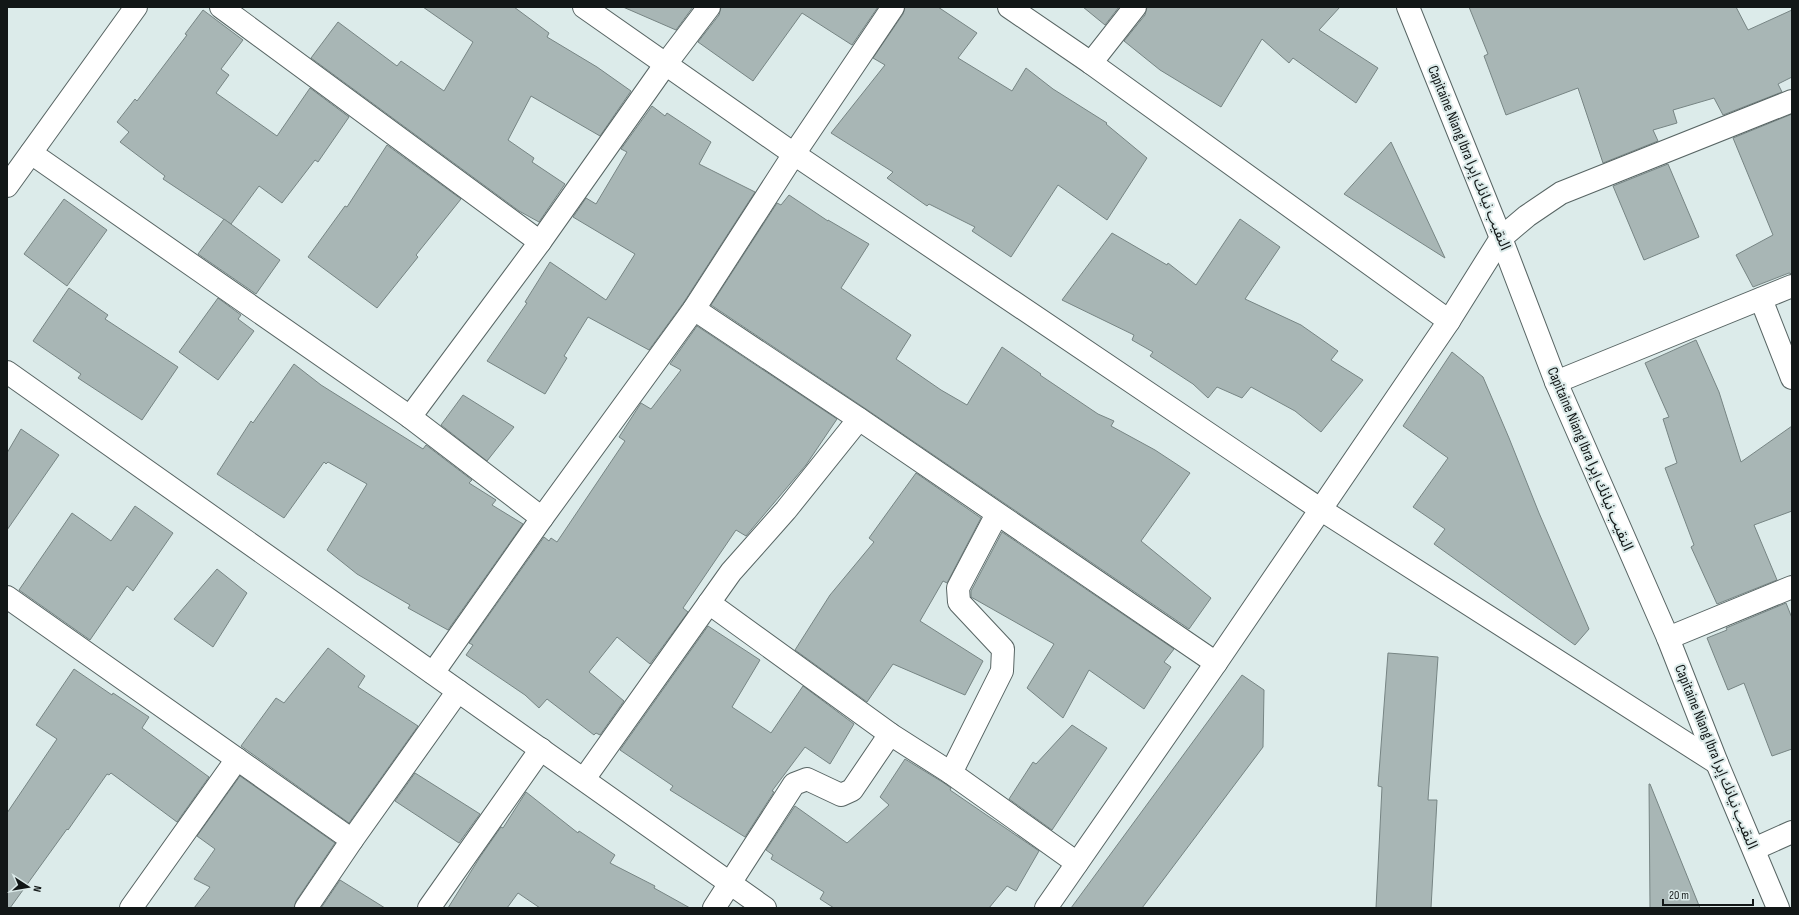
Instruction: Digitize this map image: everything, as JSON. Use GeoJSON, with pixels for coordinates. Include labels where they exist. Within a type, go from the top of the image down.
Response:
{"type":"FeatureCollection","features":[{"type":"Feature","properties":{"kind":"street"},"geometry":{"type":"LineString","coordinates":[[7,186],[136,7]]}},
{"type":"Feature","properties":{"kind":"street"},"geometry":{"type":"LineString","coordinates":[[221,7],[540,242]]}},
{"type":"Feature","properties":{"kind":"street"},"geometry":{"type":"LineString","coordinates":[[584,7],[794,154],[1320,509],[1717,763]]}},
{"type":"Feature","properties":{"kind":"street"},"geometry":{"type":"LineString","coordinates":[[410,417],[540,242],[665,65],[709,7]]}},
{"type":"Feature","properties":{"kind":"street"},"geometry":{"type":"LineString","coordinates":[[433,673],[542,518],[694,309],[794,154],[893,7]]}},
{"type":"Feature","properties":{"kind":"street"},"geometry":{"type":"LineString","coordinates":[[1009,7],[1091,63],[1449,321]]}},
{"type":"Feature","properties":{"kind":"street"},"geometry":{"type":"LineString","coordinates":[[1091,63],[1135,7]]}},
{"type":"Feature","properties":{"kind":"street","name":"Capitaine Niang Ibra النقيب نيانك إبرا"},"geometry":{"type":"LineString","coordinates":[[1408,7],[1501,238],[1556,382],[1668,638],[1717,763],[1778,908]]}},
{"type":"Feature","properties":{"kind":"street"},"geometry":{"type":"LineString","coordinates":[[1046,908],[1216,663],[1449,321],[1501,238],[1527,216],[1561,193],[1792,101]]}},
{"type":"Feature","properties":{"kind":"street"},"geometry":{"type":"LineString","coordinates":[[30,153],[410,417],[542,518]]}},
{"type":"Feature","properties":{"kind":"street"},"geometry":{"type":"LineString","coordinates":[[1556,382],[1761,300],[1792,286]]}},
{"type":"Feature","properties":{"kind":"street"},"geometry":{"type":"LineString","coordinates":[[1761,300],[1792,378]]}},
{"type":"Feature","properties":{"kind":"street"},"geometry":{"type":"LineString","coordinates":[[694,309],[859,419],[1216,663]]}},
{"type":"Feature","properties":{"kind":"street"},"geometry":{"type":"LineString","coordinates":[[7,372],[584,780],[731,882],[765,908]]}},
{"type":"Feature","properties":{"kind":"street"},"geometry":{"type":"LineString","coordinates":[[584,780],[731,572],[786,510],[859,419]]}},
{"type":"Feature","properties":{"kind":"street"},"geometry":{"type":"LineString","coordinates":[[951,773],[1002,671],[1003,650],[959,602],[958,588],[998,514]]}},
{"type":"Feature","properties":{"kind":"street"},"geometry":{"type":"LineString","coordinates":[[1668,638],[1792,587]]}},
{"type":"Feature","properties":{"kind":"street"},"geometry":{"type":"LineString","coordinates":[[7,597],[352,840]]}},
{"type":"Feature","properties":{"kind":"street"},"geometry":{"type":"LineString","coordinates":[[709,603],[890,734],[951,773],[1077,863]]}},
{"type":"Feature","properties":{"kind":"street"},"geometry":{"type":"LineString","coordinates":[[306,908],[352,840],[458,691]]}},
{"type":"Feature","properties":{"kind":"street"},"geometry":{"type":"LineString","coordinates":[[714,908],[794,784],[807,779],[841,795],[852,790],[890,734]]}},
{"type":"Feature","properties":{"kind":"street"},"geometry":{"type":"LineString","coordinates":[[430,908],[541,749]]}},
{"type":"Feature","properties":{"kind":"street"},"geometry":{"type":"LineString","coordinates":[[131,908],[237,759]]}},
{"type":"Feature","properties":{"kind":"street"},"geometry":{"type":"LineString","coordinates":[[1754,849],[1792,832]]}},
{"type":"Feature","properties":{"kind":"building"},"geometry":{"type":"Polygon","coordinates":[[[423,7],[514,7],[549,33],[547,37],[597,67],[631,91],[600,136],[531,96],[508,140],[534,158],[532,162],[565,184],[539,222],[519,211],[311,58],[338,22],[397,66],[401,61],[444,91],[473,42],[423,7]]]}},
{"type":"Feature","properties":{"kind":"building"},"geometry":{"type":"Polygon","coordinates":[[[623,7],[693,7],[676,30],[623,7]]]}},
{"type":"Feature","properties":{"kind":"building"},"geometry":{"type":"Polygon","coordinates":[[[721,7],[878,7],[852,45],[802,13],[753,81],[698,42],[719,15],[721,7]]]}},
{"type":"Feature","properties":{"kind":"building"},"geometry":{"type":"Polygon","coordinates":[[[905,7],[938,7],[977,33],[958,58],[1012,91],[1026,68],[1053,89],[1107,123],[1106,124],[1147,158],[1107,220],[1058,185],[1011,257],[972,231],[975,227],[929,204],[927,206],[887,178],[893,172],[831,133],[885,65],[873,58],[903,14],[905,7]]]}},
{"type":"Feature","properties":{"kind":"building"},"geometry":{"type":"Polygon","coordinates":[[[1083,7],[1119,7],[1105,25],[1083,7]]]}},
{"type":"Feature","properties":{"kind":"building"},"geometry":{"type":"Polygon","coordinates":[[[1147,7],[1340,7],[1319,30],[1378,68],[1356,103],[1293,58],[1289,63],[1262,39],[1221,107],[1160,70],[1124,41],[1145,15],[1147,7]]]}},
{"type":"Feature","properties":{"kind":"building"},"geometry":{"type":"Polygon","coordinates":[[[1469,7],[1736,7],[1748,30],[1792,10],[1792,77],[1778,84],[1782,92],[1723,115],[1714,98],[1673,110],[1677,123],[1653,130],[1658,141],[1603,163],[1578,88],[1506,115],[1484,56],[1488,54],[1469,7]]]}},
{"type":"Feature","properties":{"kind":"building"},"geometry":{"type":"Polygon","coordinates":[[[203,10],[243,40],[221,69],[229,75],[216,93],[277,136],[310,88],[349,117],[318,162],[315,160],[282,203],[259,186],[231,224],[163,179],[165,176],[120,142],[129,132],[117,122],[135,99],[137,101],[187,35],[185,34],[203,10]]]}},
{"type":"Feature","properties":{"kind":"building"},"geometry":{"type":"Polygon","coordinates":[[[652,106],[665,116],[667,113],[711,142],[699,164],[755,192],[684,302],[649,350],[588,317],[564,356],[567,358],[545,394],[487,361],[527,303],[525,302],[550,262],[606,300],[635,254],[573,217],[586,198],[596,204],[627,152],[621,149],[652,106]]]}},
{"type":"Feature","properties":{"kind":"building"},"geometry":{"type":"Polygon","coordinates":[[[1792,114],[1792,274],[1789,273],[1753,287],[1736,255],[1773,235],[1733,138],[1792,114]]]}},
{"type":"Feature","properties":{"kind":"building"},"geometry":{"type":"Polygon","coordinates":[[[1391,142],[1445,258],[1344,194],[1391,142]]]}},
{"type":"Feature","properties":{"kind":"building"},"geometry":{"type":"Polygon","coordinates":[[[387,145],[461,199],[416,255],[418,257],[377,308],[308,257],[345,206],[347,207],[387,145]]]}},
{"type":"Feature","properties":{"kind":"building"},"geometry":{"type":"Polygon","coordinates":[[[1668,164],[1699,237],[1644,260],[1613,186],[1668,164]]]}},
{"type":"Feature","properties":{"kind":"building"},"geometry":{"type":"Polygon","coordinates":[[[789,195],[828,221],[869,244],[841,288],[911,335],[896,359],[941,390],[967,405],[1002,347],[1041,374],[1040,375],[1098,414],[1114,421],[1111,426],[1155,450],[1190,473],[1141,541],[1211,598],[1189,629],[711,305],[777,203],[781,205],[789,195]]]}},
{"type":"Feature","properties":{"kind":"building"},"geometry":{"type":"Polygon","coordinates":[[[64,199],[107,230],[67,286],[24,254],[64,199]]]}},
{"type":"Feature","properties":{"kind":"building"},"geometry":{"type":"Polygon","coordinates":[[[224,219],[280,260],[256,294],[198,254],[224,219]]]}},
{"type":"Feature","properties":{"kind":"building"},"geometry":{"type":"Polygon","coordinates":[[[1240,219],[1280,247],[1245,299],[1301,325],[1338,351],[1331,360],[1363,380],[1321,432],[1295,411],[1251,387],[1242,398],[1217,387],[1208,398],[1193,384],[1150,356],[1153,352],[1132,340],[1134,335],[1062,300],[1112,233],[1167,265],[1168,263],[1196,285],[1240,219]]]}},
{"type":"Feature","properties":{"kind":"building"},"geometry":{"type":"Polygon","coordinates":[[[69,288],[108,315],[105,319],[178,367],[142,420],[78,378],[81,374],[33,341],[69,288]]]}},
{"type":"Feature","properties":{"kind":"building"},"geometry":{"type":"Polygon","coordinates":[[[218,298],[241,315],[238,319],[254,331],[218,380],[179,352],[218,298]]]}},
{"type":"Feature","properties":{"kind":"building"},"geometry":{"type":"Polygon","coordinates":[[[697,326],[837,419],[806,465],[746,536],[736,530],[683,608],[688,612],[650,664],[617,637],[589,672],[624,701],[600,735],[596,733],[594,735],[547,699],[539,708],[525,695],[466,655],[473,645],[469,643],[544,537],[549,541],[551,538],[557,542],[625,441],[619,437],[641,403],[651,409],[681,370],[670,364],[697,326]]]}},
{"type":"Feature","properties":{"kind":"building"},"geometry":{"type":"Polygon","coordinates":[[[1696,340],[1719,392],[1741,462],[1792,426],[1792,511],[1754,525],[1777,580],[1717,604],[1691,547],[1694,545],[1665,468],[1677,463],[1663,419],[1669,417],[1645,363],[1696,340]]]}},
{"type":"Feature","properties":{"kind":"building"},"geometry":{"type":"Polygon","coordinates":[[[1452,352],[1483,377],[1509,438],[1539,513],[1589,629],[1575,645],[1434,544],[1445,529],[1413,507],[1448,458],[1403,426],[1452,352]]]}},
{"type":"Feature","properties":{"kind":"building"},"geometry":{"type":"Polygon","coordinates":[[[294,364],[321,385],[423,449],[426,445],[472,480],[469,483],[496,500],[492,505],[523,524],[448,630],[408,608],[410,605],[357,574],[327,550],[367,484],[328,462],[326,464],[324,462],[284,518],[217,474],[251,421],[253,423],[294,364]]]}},
{"type":"Feature","properties":{"kind":"building"},"geometry":{"type":"Polygon","coordinates":[[[463,395],[514,427],[487,461],[441,425],[463,395]]]}},
{"type":"Feature","properties":{"kind":"building"},"geometry":{"type":"Polygon","coordinates":[[[21,429],[59,455],[7,530],[7,453],[21,429]]]}},
{"type":"Feature","properties":{"kind":"building"},"geometry":{"type":"Polygon","coordinates":[[[916,473],[981,518],[947,583],[943,581],[920,621],[983,661],[965,695],[893,664],[867,702],[795,650],[830,595],[874,542],[869,538],[916,473]]]}},
{"type":"Feature","properties":{"kind":"building"},"geometry":{"type":"Polygon","coordinates":[[[135,506],[173,533],[133,591],[127,586],[90,640],[19,590],[72,513],[111,541],[135,506]]]}},
{"type":"Feature","properties":{"kind":"building"},"geometry":{"type":"Polygon","coordinates":[[[1002,532],[1174,649],[1164,662],[1171,667],[1144,709],[1089,670],[1063,718],[1027,688],[1054,644],[971,597],[971,591],[1002,532]]]}},
{"type":"Feature","properties":{"kind":"building"},"geometry":{"type":"Polygon","coordinates":[[[217,569],[247,593],[213,647],[174,619],[217,569]]]}},
{"type":"Feature","properties":{"kind":"building"},"geometry":{"type":"Polygon","coordinates":[[[1786,603],[1792,618],[1792,749],[1772,756],[1744,683],[1728,690],[1707,638],[1727,630],[1726,628],[1786,603]]]}},
{"type":"Feature","properties":{"kind":"building"},"geometry":{"type":"Polygon","coordinates":[[[708,626],[760,660],[732,707],[771,733],[803,686],[854,724],[830,764],[805,747],[772,791],[774,792],[745,837],[670,790],[673,786],[620,750],[708,626]]]}},
{"type":"Feature","properties":{"kind":"building"},"geometry":{"type":"Polygon","coordinates":[[[328,648],[365,676],[358,687],[418,726],[349,823],[241,746],[276,698],[284,703],[328,648]]]}},
{"type":"Feature","properties":{"kind":"building"},"geometry":{"type":"Polygon","coordinates":[[[1388,653],[1438,657],[1428,800],[1437,800],[1431,908],[1376,908],[1382,787],[1378,786],[1388,653]]]}},
{"type":"Feature","properties":{"kind":"building"},"geometry":{"type":"Polygon","coordinates":[[[74,669],[112,695],[113,693],[149,717],[142,728],[209,777],[177,822],[111,773],[109,775],[107,774],[68,830],[67,829],[10,908],[7,908],[7,813],[57,739],[36,725],[74,669]]]}},
{"type":"Feature","properties":{"kind":"building"},"geometry":{"type":"Polygon","coordinates":[[[1242,675],[1264,690],[1263,747],[1142,908],[1071,908],[1242,675]]]}},
{"type":"Feature","properties":{"kind":"building"},"geometry":{"type":"Polygon","coordinates":[[[1072,725],[1107,748],[1052,830],[1009,799],[1033,762],[1036,764],[1072,725]]]}},
{"type":"Feature","properties":{"kind":"building"},"geometry":{"type":"Polygon","coordinates":[[[905,759],[944,783],[951,788],[950,790],[1039,851],[1016,891],[1007,886],[989,908],[834,908],[820,899],[824,892],[771,859],[773,855],[766,850],[795,806],[847,843],[889,805],[880,797],[905,759]]]}},
{"type":"Feature","properties":{"kind":"building"},"geometry":{"type":"Polygon","coordinates":[[[415,773],[480,814],[459,843],[395,801],[415,773]]]}},
{"type":"Feature","properties":{"kind":"building"},"geometry":{"type":"Polygon","coordinates":[[[240,776],[335,843],[296,901],[294,908],[194,908],[210,887],[194,879],[215,849],[197,836],[240,776]]]}},
{"type":"Feature","properties":{"kind":"building"},"geometry":{"type":"Polygon","coordinates":[[[1650,784],[1700,908],[1650,908],[1650,784]]]}},
{"type":"Feature","properties":{"kind":"building"},"geometry":{"type":"Polygon","coordinates":[[[526,792],[578,833],[579,831],[615,855],[610,863],[655,886],[654,888],[690,908],[540,908],[518,893],[507,908],[448,908],[480,857],[501,827],[503,828],[526,792]]]}},
{"type":"Feature","properties":{"kind":"building"},"geometry":{"type":"Polygon","coordinates":[[[340,880],[385,908],[321,908],[340,880]]]}}]}
